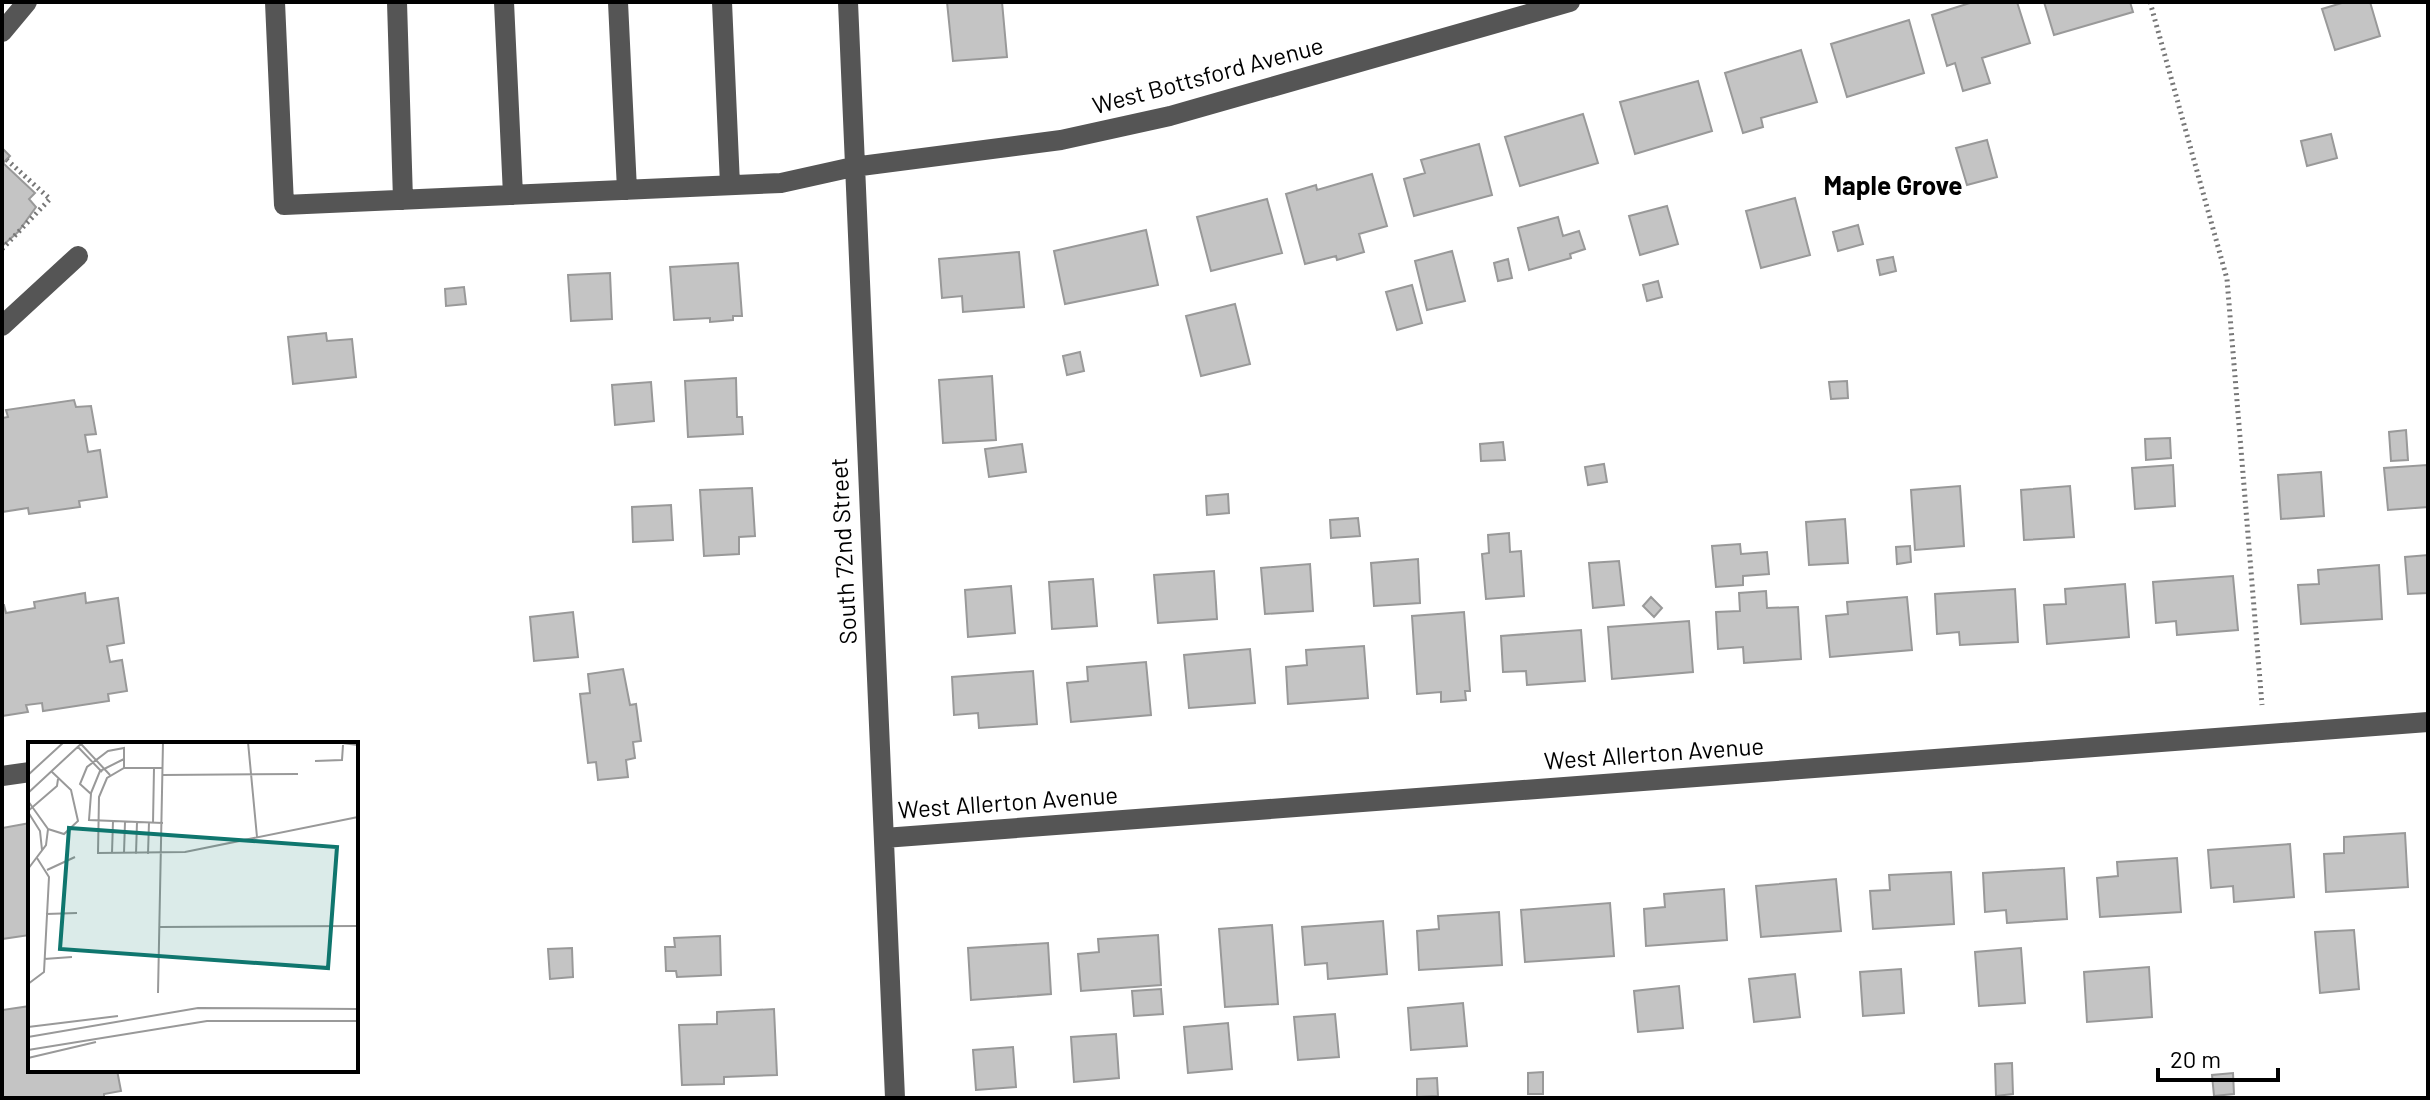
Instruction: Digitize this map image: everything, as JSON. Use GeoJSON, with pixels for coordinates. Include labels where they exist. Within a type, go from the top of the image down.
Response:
{"type":"FeatureCollection","features":[{"type":"Feature","properties":{"kind":"street"},"geometry":{"type":"LineString","coordinates":[[2,32],[27,2]]}},
{"type":"Feature","properties":{"kind":"street","name":"West Bottsford Avenue"},"geometry":{"type":"LineString","coordinates":[[275,2],[284,205],[781,183],[853,167],[1061,140],[1155,120],[1570,2]]}},
{"type":"Feature","properties":{"kind":"street"},"geometry":{"type":"LineString","coordinates":[[397,2],[403,200]]}},
{"type":"Feature","properties":{"kind":"street"},"geometry":{"type":"LineString","coordinates":[[504,2],[513,195]]}},
{"type":"Feature","properties":{"kind":"street"},"geometry":{"type":"LineString","coordinates":[[618,2],[627,190]]}},
{"type":"Feature","properties":{"kind":"street"},"geometry":{"type":"LineString","coordinates":[[722,2],[730,185]]}},
{"type":"Feature","properties":{"kind":"street","name":"South 72nd Street"},"geometry":{"type":"LineString","coordinates":[[848,2],[895,1098]]}},
{"type":"Feature","properties":{"kind":"street"},"geometry":{"type":"LineString","coordinates":[[2,326],[78,256]]}},
{"type":"Feature","properties":{"kind":"street","name":"West Allerton Avenue"},"geometry":{"type":"LineString","coordinates":[[884,838],[2428,722]]}},
{"type":"Feature","properties":{"kind":"street"},"geometry":{"type":"LineString","coordinates":[[2,776],[28,772]]}},
{"type":"Feature","properties":{"kind":"path"},"geometry":{"type":"LineString","coordinates":[[2150,2],[2227,279],[2264,735]]}},
{"type":"Feature","properties":{"kind":"path"},"geometry":{"type":"LineString","coordinates":[[2,249],[50,199],[7,160]]}},
{"type":"Feature","properties":{"kind":"building"},"geometry":{"type":"Polygon","coordinates":[[[947,2],[1002,2],[1007,57],[953,61],[947,2]]]}},
{"type":"Feature","properties":{"kind":"building"},"geometry":{"type":"Polygon","coordinates":[[[1973,2],[2017,2],[2030,43],[1982,58],[1990,83],[1963,91],[1955,63],[1947,66],[1932,15],[1973,2]]]}},
{"type":"Feature","properties":{"kind":"building"},"geometry":{"type":"Polygon","coordinates":[[[2044,2],[2130,2],[2133,12],[2054,35],[2044,2]]]}},
{"type":"Feature","properties":{"kind":"building"},"geometry":{"type":"Polygon","coordinates":[[[2345,2],[2370,2],[2380,36],[2335,50],[2322,9],[2345,2]]]}},
{"type":"Feature","properties":{"kind":"building"},"geometry":{"type":"Polygon","coordinates":[[[1909,20],[1924,73],[1847,97],[1831,44],[1909,20]]]}},
{"type":"Feature","properties":{"kind":"building"},"geometry":{"type":"Polygon","coordinates":[[[1801,50],[1817,102],[1761,118],[1763,127],[1743,133],[1725,73],[1801,50]]]}},
{"type":"Feature","properties":{"kind":"building"},"geometry":{"type":"Polygon","coordinates":[[[1698,81],[1712,131],[1635,154],[1620,102],[1698,81]]]}},
{"type":"Feature","properties":{"kind":"building"},"geometry":{"type":"Polygon","coordinates":[[[1583,114],[1598,163],[1520,186],[1505,137],[1583,114]]]}},
{"type":"Feature","properties":{"kind":"building"},"geometry":{"type":"Polygon","coordinates":[[[2331,134],[2337,158],[2307,166],[2301,141],[2331,134]]]}},
{"type":"Feature","properties":{"kind":"building"},"geometry":{"type":"Polygon","coordinates":[[[1987,140],[1997,177],[1967,185],[1956,148],[1987,140]]]}},
{"type":"Feature","properties":{"kind":"building"},"geometry":{"type":"Polygon","coordinates":[[[1479,144],[1492,195],[1414,216],[1404,179],[1425,173],[1421,160],[1479,144]]]}},
{"type":"Feature","properties":{"kind":"building"},"geometry":{"type":"Polygon","coordinates":[[[2,148],[10,156],[3,163],[35,193],[29,199],[36,207],[18,232],[2,246],[2,148]]]}},
{"type":"Feature","properties":{"kind":"building"},"geometry":{"type":"Polygon","coordinates":[[[1372,174],[1387,226],[1359,234],[1364,252],[1337,260],[1336,256],[1305,264],[1286,194],[1316,185],[1317,190],[1372,174]]]}},
{"type":"Feature","properties":{"kind":"building"},"geometry":{"type":"Polygon","coordinates":[[[1795,198],[1810,255],[1761,268],[1746,211],[1795,198]]]}},
{"type":"Feature","properties":{"kind":"building"},"geometry":{"type":"Polygon","coordinates":[[[1267,199],[1282,253],[1211,271],[1197,217],[1267,199]]]}},
{"type":"Feature","properties":{"kind":"building"},"geometry":{"type":"Polygon","coordinates":[[[1667,206],[1678,244],[1640,255],[1629,216],[1667,206]]]}},
{"type":"Feature","properties":{"kind":"building"},"geometry":{"type":"Polygon","coordinates":[[[1558,217],[1563,236],[1579,231],[1585,249],[1570,254],[1571,258],[1529,270],[1518,228],[1558,217]]]}},
{"type":"Feature","properties":{"kind":"building"},"geometry":{"type":"Polygon","coordinates":[[[1858,225],[1863,244],[1838,251],[1833,232],[1858,225]]]}},
{"type":"Feature","properties":{"kind":"building"},"geometry":{"type":"Polygon","coordinates":[[[1146,230],[1158,285],[1065,304],[1054,251],[1146,230]]]}},
{"type":"Feature","properties":{"kind":"building"},"geometry":{"type":"Polygon","coordinates":[[[1452,251],[1465,301],[1427,310],[1415,261],[1452,251]]]}},
{"type":"Feature","properties":{"kind":"building"},"geometry":{"type":"Polygon","coordinates":[[[1019,252],[1024,307],[963,312],[962,296],[942,298],[939,259],[1019,252]]]}},
{"type":"Feature","properties":{"kind":"building"},"geometry":{"type":"Polygon","coordinates":[[[1893,257],[1896,271],[1880,275],[1877,260],[1893,257]]]}},
{"type":"Feature","properties":{"kind":"building"},"geometry":{"type":"Polygon","coordinates":[[[1508,259],[1512,278],[1498,281],[1494,263],[1508,259]]]}},
{"type":"Feature","properties":{"kind":"building"},"geometry":{"type":"Polygon","coordinates":[[[738,263],[742,316],[710,322],[710,318],[674,320],[670,267],[738,263]]]}},
{"type":"Feature","properties":{"kind":"building"},"geometry":{"type":"Polygon","coordinates":[[[610,273],[612,319],[571,321],[568,275],[610,273]]]}},
{"type":"Feature","properties":{"kind":"building"},"geometry":{"type":"Polygon","coordinates":[[[1658,281],[1662,297],[1647,301],[1643,285],[1658,281]]]}},
{"type":"Feature","properties":{"kind":"building"},"geometry":{"type":"Polygon","coordinates":[[[1412,285],[1422,323],[1397,330],[1386,292],[1412,285]]]}},
{"type":"Feature","properties":{"kind":"building"},"geometry":{"type":"Polygon","coordinates":[[[464,287],[466,304],[446,306],[445,289],[464,287]]]}},
{"type":"Feature","properties":{"kind":"building"},"geometry":{"type":"Polygon","coordinates":[[[1235,304],[1250,364],[1201,376],[1186,316],[1235,304]]]}},
{"type":"Feature","properties":{"kind":"building"},"geometry":{"type":"Polygon","coordinates":[[[326,333],[327,341],[352,339],[356,377],[293,384],[288,337],[326,333]]]}},
{"type":"Feature","properties":{"kind":"building"},"geometry":{"type":"Polygon","coordinates":[[[1080,352],[1084,371],[1067,375],[1063,356],[1080,352]]]}},
{"type":"Feature","properties":{"kind":"building"},"geometry":{"type":"Polygon","coordinates":[[[992,376],[996,440],[943,443],[939,380],[992,376]]]}},
{"type":"Feature","properties":{"kind":"building"},"geometry":{"type":"Polygon","coordinates":[[[736,378],[737,417],[742,417],[743,434],[688,437],[685,381],[736,378]]]}},
{"type":"Feature","properties":{"kind":"building"},"geometry":{"type":"Polygon","coordinates":[[[1847,381],[1848,398],[1831,399],[1829,382],[1847,381]]]}},
{"type":"Feature","properties":{"kind":"building"},"geometry":{"type":"Polygon","coordinates":[[[651,382],[654,421],[615,425],[612,385],[651,382]]]}},
{"type":"Feature","properties":{"kind":"building"},"geometry":{"type":"Polygon","coordinates":[[[74,400],[76,407],[91,406],[96,434],[85,435],[88,452],[100,450],[107,497],[79,501],[80,507],[29,514],[28,508],[2,512],[2,418],[8,417],[6,410],[74,400]]]}},
{"type":"Feature","properties":{"kind":"building"},"geometry":{"type":"Polygon","coordinates":[[[2406,430],[2408,460],[2391,461],[2389,432],[2406,430]]]}},
{"type":"Feature","properties":{"kind":"building"},"geometry":{"type":"Polygon","coordinates":[[[2170,438],[2171,458],[2146,460],[2145,439],[2170,438]]]}},
{"type":"Feature","properties":{"kind":"building"},"geometry":{"type":"Polygon","coordinates":[[[1503,442],[1505,460],[1481,461],[1480,444],[1503,442]]]}},
{"type":"Feature","properties":{"kind":"building"},"geometry":{"type":"Polygon","coordinates":[[[1022,444],[1026,472],[989,477],[985,449],[1022,444]]]}},
{"type":"Feature","properties":{"kind":"building"},"geometry":{"type":"Polygon","coordinates":[[[1604,464],[1607,482],[1588,485],[1585,467],[1604,464]]]}},
{"type":"Feature","properties":{"kind":"building"},"geometry":{"type":"Polygon","coordinates":[[[2173,465],[2175,506],[2135,509],[2132,468],[2173,465]]]}},
{"type":"Feature","properties":{"kind":"building"},"geometry":{"type":"Polygon","coordinates":[[[2427,465],[2428,507],[2388,510],[2384,468],[2427,465]]]}},
{"type":"Feature","properties":{"kind":"building"},"geometry":{"type":"Polygon","coordinates":[[[2321,472],[2324,516],[2281,519],[2278,475],[2321,472]]]}},
{"type":"Feature","properties":{"kind":"building"},"geometry":{"type":"Polygon","coordinates":[[[1960,486],[1964,546],[1915,550],[1911,490],[1960,486]]]}},
{"type":"Feature","properties":{"kind":"building"},"geometry":{"type":"Polygon","coordinates":[[[2070,486],[2074,537],[2024,540],[2021,490],[2070,486]]]}},
{"type":"Feature","properties":{"kind":"building"},"geometry":{"type":"Polygon","coordinates":[[[752,488],[755,536],[739,537],[739,554],[704,556],[700,490],[752,488]]]}},
{"type":"Feature","properties":{"kind":"building"},"geometry":{"type":"Polygon","coordinates":[[[1228,494],[1229,513],[1207,515],[1206,496],[1228,494]]]}},
{"type":"Feature","properties":{"kind":"building"},"geometry":{"type":"Polygon","coordinates":[[[671,505],[673,540],[633,542],[632,507],[671,505]]]}},
{"type":"Feature","properties":{"kind":"building"},"geometry":{"type":"Polygon","coordinates":[[[1358,518],[1360,536],[1331,538],[1330,520],[1358,518]]]}},
{"type":"Feature","properties":{"kind":"building"},"geometry":{"type":"Polygon","coordinates":[[[1845,519],[1848,563],[1809,565],[1806,522],[1845,519]]]}},
{"type":"Feature","properties":{"kind":"building"},"geometry":{"type":"Polygon","coordinates":[[[1509,533],[1510,552],[1521,551],[1524,596],[1486,599],[1482,554],[1489,553],[1488,535],[1509,533]]]}},
{"type":"Feature","properties":{"kind":"building"},"geometry":{"type":"Polygon","coordinates":[[[1740,544],[1741,554],[1767,552],[1769,574],[1743,576],[1743,585],[1716,587],[1712,546],[1740,544]]]}},
{"type":"Feature","properties":{"kind":"building"},"geometry":{"type":"Polygon","coordinates":[[[1910,546],[1911,562],[1897,564],[1896,547],[1910,546]]]}},
{"type":"Feature","properties":{"kind":"building"},"geometry":{"type":"Polygon","coordinates":[[[2428,555],[2428,593],[2408,594],[2405,557],[2428,555]]]}},
{"type":"Feature","properties":{"kind":"building"},"geometry":{"type":"Polygon","coordinates":[[[1418,559],[1420,603],[1374,606],[1371,563],[1418,559]]]}},
{"type":"Feature","properties":{"kind":"building"},"geometry":{"type":"Polygon","coordinates":[[[1619,561],[1624,605],[1593,608],[1589,563],[1619,561]]]}},
{"type":"Feature","properties":{"kind":"building"},"geometry":{"type":"Polygon","coordinates":[[[1310,564],[1313,611],[1265,614],[1261,568],[1310,564]]]}},
{"type":"Feature","properties":{"kind":"building"},"geometry":{"type":"Polygon","coordinates":[[[2379,565],[2382,619],[2301,624],[2298,585],[2319,584],[2318,570],[2379,565]]]}},
{"type":"Feature","properties":{"kind":"building"},"geometry":{"type":"Polygon","coordinates":[[[1214,571],[1217,619],[1158,623],[1154,575],[1214,571]]]}},
{"type":"Feature","properties":{"kind":"building"},"geometry":{"type":"Polygon","coordinates":[[[2233,576],[2238,630],[2177,635],[2176,621],[2156,623],[2153,582],[2233,576]]]}},
{"type":"Feature","properties":{"kind":"building"},"geometry":{"type":"Polygon","coordinates":[[[1093,579],[1097,626],[1052,629],[1049,582],[1093,579]]]}},
{"type":"Feature","properties":{"kind":"building"},"geometry":{"type":"Polygon","coordinates":[[[2125,584],[2129,637],[2047,644],[2044,605],[2066,604],[2065,589],[2125,584]]]}},
{"type":"Feature","properties":{"kind":"building"},"geometry":{"type":"Polygon","coordinates":[[[1011,586],[1015,633],[968,637],[965,590],[1011,586]]]}},
{"type":"Feature","properties":{"kind":"building"},"geometry":{"type":"Polygon","coordinates":[[[2015,589],[2018,642],[1960,645],[1959,632],[1937,634],[1935,594],[2015,589]]]}},
{"type":"Feature","properties":{"kind":"building"},"geometry":{"type":"Polygon","coordinates":[[[1766,591],[1767,608],[1798,607],[1801,659],[1744,663],[1743,647],[1718,649],[1716,612],[1740,611],[1739,593],[1766,591]]]}},
{"type":"Feature","properties":{"kind":"building"},"geometry":{"type":"Polygon","coordinates":[[[85,593],[86,603],[118,598],[124,643],[107,646],[110,662],[122,660],[127,691],[108,694],[109,701],[43,711],[42,703],[26,705],[28,712],[2,716],[2,605],[6,613],[35,608],[34,602],[85,593]]]}},
{"type":"Feature","properties":{"kind":"building"},"geometry":{"type":"Polygon","coordinates":[[[1651,597],[1662,608],[1654,617],[1643,606],[1651,597]]]}},
{"type":"Feature","properties":{"kind":"building"},"geometry":{"type":"Polygon","coordinates":[[[1907,597],[1912,650],[1830,657],[1826,616],[1848,614],[1847,602],[1907,597]]]}},
{"type":"Feature","properties":{"kind":"building"},"geometry":{"type":"Polygon","coordinates":[[[573,612],[578,657],[534,661],[530,617],[573,612]]]}},
{"type":"Feature","properties":{"kind":"building"},"geometry":{"type":"Polygon","coordinates":[[[1464,612],[1470,691],[1465,691],[1466,700],[1441,702],[1441,692],[1417,694],[1412,616],[1464,612]]]}},
{"type":"Feature","properties":{"kind":"building"},"geometry":{"type":"Polygon","coordinates":[[[1689,621],[1693,672],[1612,679],[1608,627],[1689,621]]]}},
{"type":"Feature","properties":{"kind":"building"},"geometry":{"type":"Polygon","coordinates":[[[1581,630],[1585,681],[1527,685],[1526,671],[1503,672],[1501,636],[1581,630]]]}},
{"type":"Feature","properties":{"kind":"building"},"geometry":{"type":"Polygon","coordinates":[[[1364,646],[1368,698],[1288,704],[1286,667],[1307,665],[1306,650],[1364,646]]]}},
{"type":"Feature","properties":{"kind":"building"},"geometry":{"type":"Polygon","coordinates":[[[1250,649],[1255,703],[1189,708],[1184,655],[1250,649]]]}},
{"type":"Feature","properties":{"kind":"building"},"geometry":{"type":"Polygon","coordinates":[[[1146,662],[1151,715],[1071,722],[1067,683],[1088,681],[1087,667],[1146,662]]]}},
{"type":"Feature","properties":{"kind":"building"},"geometry":{"type":"Polygon","coordinates":[[[623,669],[630,705],[636,704],[641,741],[633,742],[635,758],[626,760],[628,777],[598,780],[596,762],[588,763],[580,694],[590,693],[588,674],[623,669]]]}},
{"type":"Feature","properties":{"kind":"building"},"geometry":{"type":"Polygon","coordinates":[[[1033,671],[1037,724],[979,728],[978,713],[954,715],[952,677],[1033,671]]]}},
{"type":"Feature","properties":{"kind":"building"},"geometry":{"type":"Polygon","coordinates":[[[28,823],[28,935],[2,939],[2,828],[28,823]]]}},
{"type":"Feature","properties":{"kind":"building"},"geometry":{"type":"Polygon","coordinates":[[[2405,833],[2408,887],[2326,892],[2324,854],[2344,853],[2344,837],[2405,833]]]}},
{"type":"Feature","properties":{"kind":"building"},"geometry":{"type":"Polygon","coordinates":[[[2290,844],[2294,897],[2234,902],[2233,886],[2211,888],[2208,850],[2290,844]]]}},
{"type":"Feature","properties":{"kind":"building"},"geometry":{"type":"Polygon","coordinates":[[[2177,858],[2181,912],[2100,917],[2097,878],[2118,876],[2117,862],[2177,858]]]}},
{"type":"Feature","properties":{"kind":"building"},"geometry":{"type":"Polygon","coordinates":[[[2064,868],[2067,919],[2007,923],[2006,910],[1985,912],[1983,873],[2064,868]]]}},
{"type":"Feature","properties":{"kind":"building"},"geometry":{"type":"Polygon","coordinates":[[[1951,872],[1954,924],[1873,929],[1870,891],[1890,890],[1889,875],[1951,872]]]}},
{"type":"Feature","properties":{"kind":"building"},"geometry":{"type":"Polygon","coordinates":[[[1836,879],[1841,931],[1761,937],[1756,886],[1836,879]]]}},
{"type":"Feature","properties":{"kind":"building"},"geometry":{"type":"Polygon","coordinates":[[[1724,889],[1727,940],[1646,946],[1644,909],[1665,907],[1664,894],[1724,889]]]}},
{"type":"Feature","properties":{"kind":"building"},"geometry":{"type":"Polygon","coordinates":[[[1610,903],[1614,956],[1525,962],[1521,910],[1610,903]]]}},
{"type":"Feature","properties":{"kind":"building"},"geometry":{"type":"Polygon","coordinates":[[[1499,912],[1502,965],[1419,970],[1417,931],[1439,929],[1438,916],[1499,912]]]}},
{"type":"Feature","properties":{"kind":"building"},"geometry":{"type":"Polygon","coordinates":[[[1383,921],[1387,974],[1328,979],[1327,963],[1305,965],[1302,927],[1383,921]]]}},
{"type":"Feature","properties":{"kind":"building"},"geometry":{"type":"Polygon","coordinates":[[[1272,925],[1278,1004],[1225,1007],[1219,929],[1272,925]]]}},
{"type":"Feature","properties":{"kind":"building"},"geometry":{"type":"Polygon","coordinates":[[[2354,930],[2359,989],[2320,993],[2315,932],[2354,930]]]}},
{"type":"Feature","properties":{"kind":"building"},"geometry":{"type":"Polygon","coordinates":[[[1158,935],[1161,985],[1081,991],[1078,954],[1099,952],[1098,939],[1158,935]]]}},
{"type":"Feature","properties":{"kind":"building"},"geometry":{"type":"Polygon","coordinates":[[[720,936],[721,975],[677,977],[676,971],[666,971],[665,947],[675,947],[674,938],[720,936]]]}},
{"type":"Feature","properties":{"kind":"building"},"geometry":{"type":"Polygon","coordinates":[[[1048,943],[1051,994],[971,1000],[968,948],[1048,943]]]}},
{"type":"Feature","properties":{"kind":"building"},"geometry":{"type":"Polygon","coordinates":[[[572,948],[573,977],[550,979],[548,949],[572,948]]]}},
{"type":"Feature","properties":{"kind":"building"},"geometry":{"type":"Polygon","coordinates":[[[2021,948],[2025,1003],[1979,1006],[1975,952],[2021,948]]]}},
{"type":"Feature","properties":{"kind":"building"},"geometry":{"type":"Polygon","coordinates":[[[2149,967],[2152,1017],[2087,1022],[2084,972],[2149,967]]]}},
{"type":"Feature","properties":{"kind":"building"},"geometry":{"type":"Polygon","coordinates":[[[1901,969],[1904,1013],[1863,1016],[1860,972],[1901,969]]]}},
{"type":"Feature","properties":{"kind":"building"},"geometry":{"type":"Polygon","coordinates":[[[1795,974],[1800,1017],[1754,1022],[1749,979],[1795,974]]]}},
{"type":"Feature","properties":{"kind":"building"},"geometry":{"type":"Polygon","coordinates":[[[1679,986],[1683,1028],[1638,1032],[1634,991],[1679,986]]]}},
{"type":"Feature","properties":{"kind":"building"},"geometry":{"type":"Polygon","coordinates":[[[1161,989],[1163,1014],[1134,1016],[1132,991],[1161,989]]]}},
{"type":"Feature","properties":{"kind":"building"},"geometry":{"type":"Polygon","coordinates":[[[1463,1003],[1467,1046],[1411,1050],[1408,1008],[1463,1003]]]}},
{"type":"Feature","properties":{"kind":"building"},"geometry":{"type":"Polygon","coordinates":[[[28,1006],[28,1072],[117,1072],[121,1091],[104,1094],[104,1098],[2,1098],[2,1010],[28,1006]]]}},
{"type":"Feature","properties":{"kind":"building"},"geometry":{"type":"Polygon","coordinates":[[[774,1009],[777,1075],[724,1077],[724,1084],[682,1085],[679,1025],[717,1024],[717,1012],[774,1009]]]}},
{"type":"Feature","properties":{"kind":"building"},"geometry":{"type":"Polygon","coordinates":[[[1335,1014],[1339,1057],[1298,1060],[1294,1017],[1335,1014]]]}},
{"type":"Feature","properties":{"kind":"building"},"geometry":{"type":"Polygon","coordinates":[[[1228,1023],[1232,1069],[1188,1073],[1184,1027],[1228,1023]]]}},
{"type":"Feature","properties":{"kind":"building"},"geometry":{"type":"Polygon","coordinates":[[[1116,1034],[1119,1078],[1074,1082],[1071,1037],[1116,1034]]]}},
{"type":"Feature","properties":{"kind":"building"},"geometry":{"type":"Polygon","coordinates":[[[1013,1047],[1016,1087],[976,1090],[973,1050],[1013,1047]]]}},
{"type":"Feature","properties":{"kind":"building"},"geometry":{"type":"Polygon","coordinates":[[[2012,1063],[2013,1094],[1996,1096],[1995,1064],[2012,1063]]]}},
{"type":"Feature","properties":{"kind":"building"},"geometry":{"type":"Polygon","coordinates":[[[1543,1072],[1543,1094],[1528,1094],[1528,1073],[1543,1072]]]}},
{"type":"Feature","properties":{"kind":"building"},"geometry":{"type":"Polygon","coordinates":[[[2233,1073],[2234,1094],[2214,1096],[2212,1075],[2233,1073]]]}},
{"type":"Feature","properties":{"kind":"building"},"geometry":{"type":"Polygon","coordinates":[[[1437,1078],[1438,1096],[1417,1097],[1417,1079],[1437,1078]]]}},
{"type":"Feature","properties":{"kind":"district","name":"Maple Grove"},"geometry":{"type":"Point","coordinates":[1893,186]}}]}
